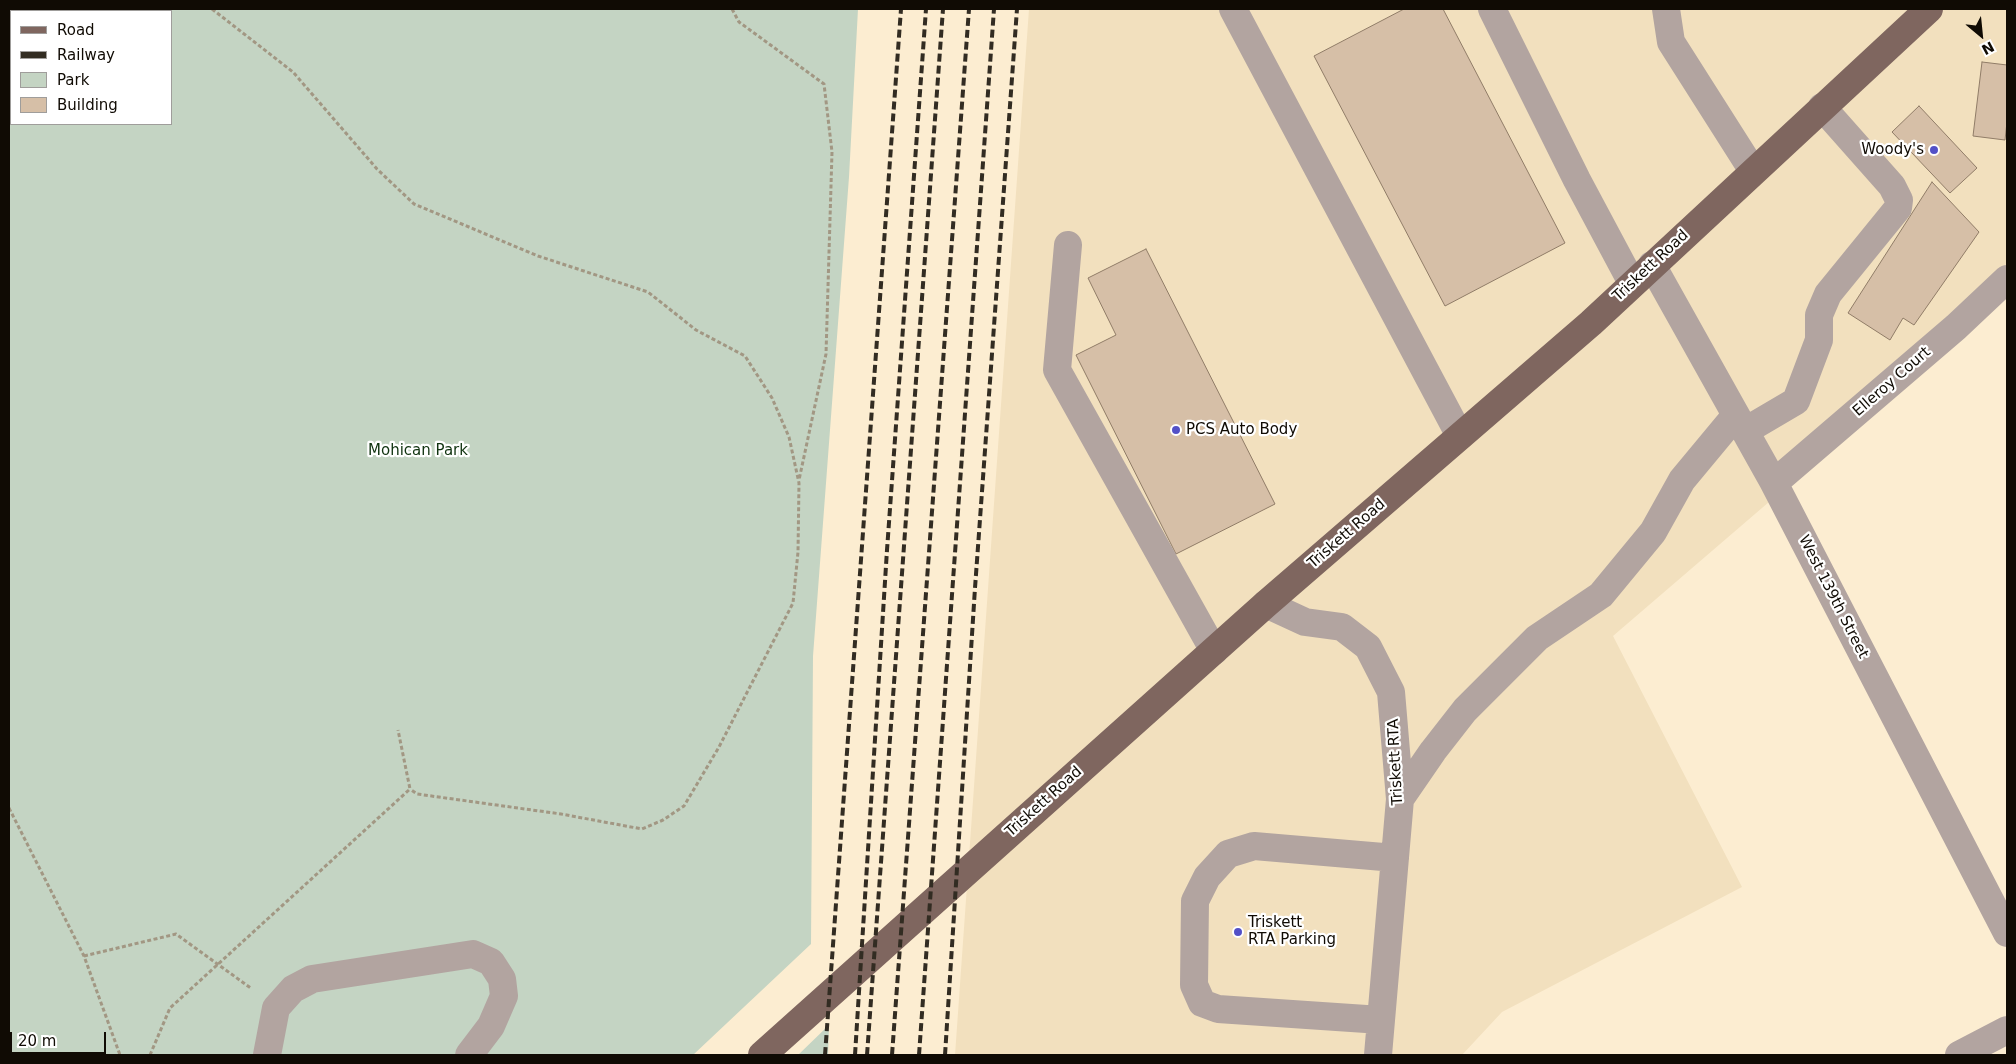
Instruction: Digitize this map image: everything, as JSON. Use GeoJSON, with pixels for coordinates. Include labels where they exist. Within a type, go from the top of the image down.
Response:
{"type":"FeatureCollection","features":[{"type":"Feature","properties":{"kind":"main road","name":"Triskett Road"},"geometry":{"type":"LineString","coordinates":[[762,1055],[1266,604],[1590,323],[1822,107],[1920,11]]}},
{"type":"Feature","properties":{"kind":"street"},"geometry":{"type":"LineString","coordinates":[[1233,9],[1460,436]]}},
{"type":"Feature","properties":{"kind":"street"},"geometry":{"type":"LineString","coordinates":[[1492,9],[1577,180],[1632,283]]}},
{"type":"Feature","properties":{"kind":"street"},"geometry":{"type":"LineString","coordinates":[[1666,9],[1671,42],[1753,171]]}},
{"type":"Feature","properties":{"kind":"street"},"geometry":{"type":"LineString","coordinates":[[1400,799],[1432,751],[1465,710],[1537,638],[1601,595],[1653,532],[1682,480],[1741,423],[1796,401],[1819,340],[1819,315],[1828,294],[1898,208],[1899,200],[1892,186],[1822,107]]}},
{"type":"Feature","properties":{"kind":"street"},"geometry":{"type":"LineString","coordinates":[[1068,245],[1057,370],[1214,650]]}},
{"type":"Feature","properties":{"kind":"street","name":"West 139th Street"},"geometry":{"type":"LineString","coordinates":[[1652,265],[1774,484],[2007,933]]}},
{"type":"Feature","properties":{"kind":"street","name":"Elleroy Court"},"geometry":{"type":"LineString","coordinates":[[1774,484],[1956,327],[2007,279]]}},
{"type":"Feature","properties":{"kind":"street","name":"Triskett RTA"},"geometry":{"type":"LineString","coordinates":[[1266,604],[1305,622],[1342,627],[1368,647],[1391,692],[1400,799],[1378,1055]]}},
{"type":"Feature","properties":{"kind":"street"},"geometry":{"type":"LineString","coordinates":[[1381,1020],[1218,1009],[1202,1003],[1194,985],[1195,901],[1207,877],[1228,854],[1254,846],[1395,858]]}},
{"type":"Feature","properties":{"kind":"street"},"geometry":{"type":"LineString","coordinates":[[267,1055],[276,1008],[292,988],[312,979],[473,954],[491,962],[502,979],[504,996],[491,1026],[469,1055]]}},
{"type":"Feature","properties":{"kind":"street"},"geometry":{"type":"LineString","coordinates":[[1959,1055],[2007,1030]]}},
{"type":"Feature","properties":{"kind":"path"},"geometry":{"type":"LineString","coordinates":[[212,9],[293,72],[377,169],[414,204],[538,256],[648,292],[696,330],[745,356],[772,398],[789,437],[799,483]]}},
{"type":"Feature","properties":{"kind":"path"},"geometry":{"type":"LineString","coordinates":[[398,730],[410,789],[417,794],[561,814],[642,829],[663,820],[684,806],[719,747],[792,603],[798,552],[799,483],[826,354],[832,152],[824,84],[739,22],[732,9]]}},
{"type":"Feature","properties":{"kind":"path"},"geometry":{"type":"LineString","coordinates":[[150,1055],[170,1008],[410,789]]}},
{"type":"Feature","properties":{"kind":"path"},"geometry":{"type":"LineString","coordinates":[[9,808],[84,956],[120,1055]]}},
{"type":"Feature","properties":{"kind":"path"},"geometry":{"type":"LineString","coordinates":[[84,956],[176,934],[219,963],[276,1008]]}},
{"type":"Feature","properties":{"kind":"shaded area"},"geometry":{"type":"Polygon","coordinates":[[[1029,9],[2007,9],[2007,290],[1954,343],[1613,636],[1742,887],[1502,1012],[1462,1055],[955,1055],[1029,9]]]}},
{"type":"Feature","properties":{"kind":"green space","name":"Mohican Park"},"geometry":{"type":"Polygon","coordinates":[[[9,9],[858,9],[849,177],[813,656],[811,944],[693,1055],[9,1055],[9,9]]]}},
{"type":"Feature","properties":{"kind":"green space"},"geometry":{"type":"Polygon","coordinates":[[[829,1025],[828,1055],[798,1055],[829,1025]]]}},
{"type":"Feature","properties":{"kind":"building"},"geometry":{"type":"Polygon","coordinates":[[[1404,9],[1443,9],[1565,243],[1445,306],[1314,56],[1404,9]]]}},
{"type":"Feature","properties":{"kind":"building"},"geometry":{"type":"Polygon","coordinates":[[[1982,62],[2007,65],[2007,122],[2005,140],[1973,136],[1982,62]]]}},
{"type":"Feature","properties":{"kind":"building","name":"Woody's"},"geometry":{"type":"Polygon","coordinates":[[[1919,106],[1977,168],[1950,193],[1892,132],[1919,106]]]}},
{"type":"Feature","properties":{"kind":"building"},"geometry":{"type":"Polygon","coordinates":[[[1932,182],[1979,232],[1914,325],[1903,318],[1890,340],[1848,313],[1932,182]]]}},
{"type":"Feature","properties":{"kind":"building","name":"PCS Auto Body"},"geometry":{"type":"Polygon","coordinates":[[[1146,249],[1275,504],[1176,554],[1076,355],[1116,335],[1088,278],[1146,249]]]}},
{"type":"Feature","properties":{"kind":"railway"},"geometry":{"type":"LineString","coordinates":[[825,1055],[901,9]]}},
{"type":"Feature","properties":{"kind":"railway"},"geometry":{"type":"LineString","coordinates":[[855,1055],[887,550],[926,9]]}},
{"type":"Feature","properties":{"kind":"railway"},"geometry":{"type":"LineString","coordinates":[[867,1055],[943,9]]}},
{"type":"Feature","properties":{"kind":"railway"},"geometry":{"type":"LineString","coordinates":[[892,1055],[969,9]]}},
{"type":"Feature","properties":{"kind":"railway"},"geometry":{"type":"LineString","coordinates":[[919,1055],[994,9]]}},
{"type":"Feature","properties":{"kind":"railway"},"geometry":{"type":"LineString","coordinates":[[945,1055],[975,588],[1017,9]]}},
{"type":"Feature","properties":{"kind":"place","name":"Woody's"},"geometry":{"type":"Point","coordinates":[1934,150]}},
{"type":"Feature","properties":{"kind":"place","name":"PCS Auto Body"},"geometry":{"type":"Point","coordinates":[1176,430]}},
{"type":"Feature","properties":{"kind":"place","name":"Triskett RTA Parking"},"geometry":{"type":"Point","coordinates":[1238,932]}}]}
